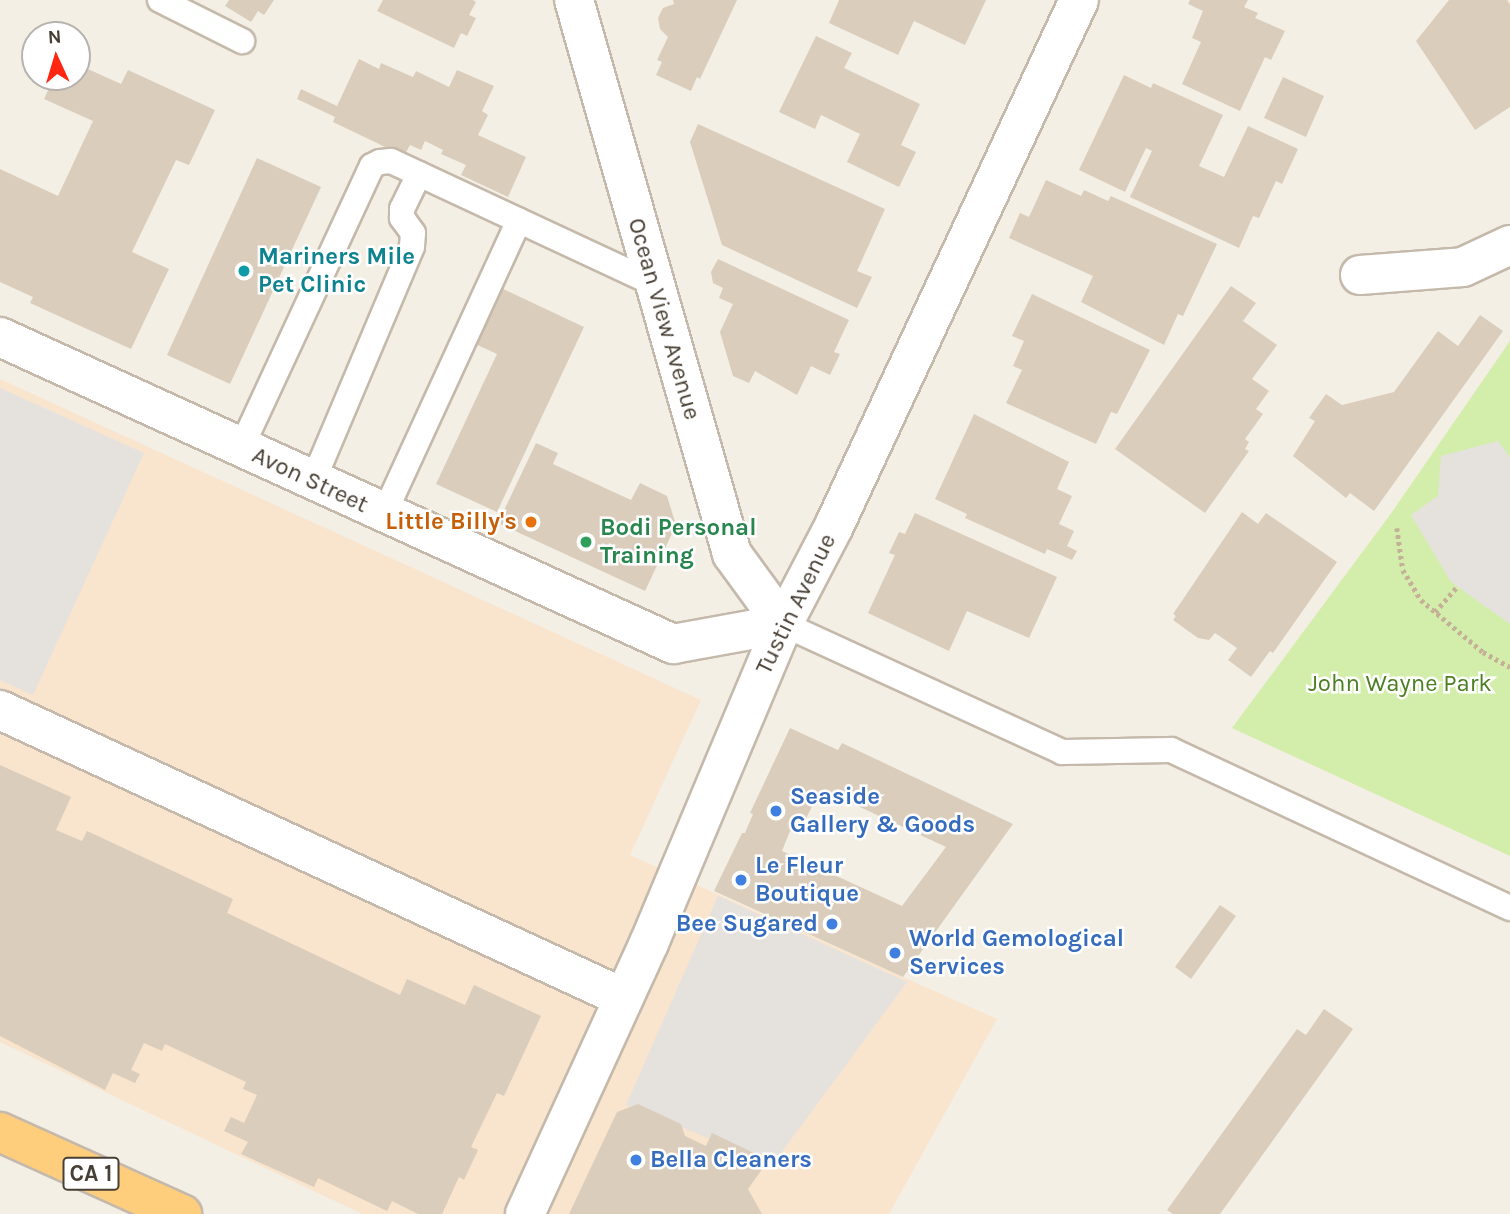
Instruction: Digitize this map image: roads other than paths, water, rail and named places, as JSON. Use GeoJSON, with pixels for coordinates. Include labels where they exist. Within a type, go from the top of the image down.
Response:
{"type":"FeatureCollection","features":[{"type":"Feature","properties":{"kind":"highway","name":"CA 1"},"geometry":{"type":"LineString","coordinates":[[0,1132],[182,1214]]}},
{"type":"Feature","properties":{"kind":"street","name":"Ocean View Avenue"},"geometry":{"type":"LineString","coordinates":[[574,0],[732,554],[782,624]]}},
{"type":"Feature","properties":{"kind":"street","name":"Tustin Avenue"},"geometry":{"type":"LineString","coordinates":[[525,1214],[624,999],[782,624],[834,526],[1079,0]]}},
{"type":"Feature","properties":{"kind":"street"},"geometry":{"type":"LineString","coordinates":[[1360,275],[1463,267],[1510,245]]}},
{"type":"Feature","properties":{"kind":"street","name":"Avon Street"},"geometry":{"type":"LineString","coordinates":[[0,337],[673,644],[782,624]]}},
{"type":"Feature","properties":{"kind":"street"},"geometry":{"type":"LineString","coordinates":[[0,710],[624,999]]}},
{"type":"Feature","properties":{"kind":"lane"},"geometry":{"type":"LineString","coordinates":[[160,0],[242,41]]}},
{"type":"Feature","properties":{"kind":"lane"},"geometry":{"type":"LineString","coordinates":[[242,448],[372,166],[391,161],[653,283]]}},
{"type":"Feature","properties":{"kind":"lane"},"geometry":{"type":"LineString","coordinates":[[313,481],[412,247],[413,233],[402,218],[402,209],[419,174]]}},
{"type":"Feature","properties":{"kind":"lane"},"geometry":{"type":"LineString","coordinates":[[384,514],[519,221]]}},
{"type":"Feature","properties":{"kind":"lane"},"geometry":{"type":"LineString","coordinates":[[782,624],[1062,752],[1171,750],[1510,908]]}},
{"type":"Feature","properties":{"kind":"place","name":"Mariners Mile Pet Clinic"},"geometry":{"type":"Point","coordinates":[244,271]}},
{"type":"Feature","properties":{"kind":"place","name":"Little Billy's"},"geometry":{"type":"Point","coordinates":[531,522]}},
{"type":"Feature","properties":{"kind":"place","name":"Bodi Personal Training"},"geometry":{"type":"Point","coordinates":[586,542]}},
{"type":"Feature","properties":{"kind":"place","name":"Seaside Gallery & Goods"},"geometry":{"type":"Point","coordinates":[776,811]}},
{"type":"Feature","properties":{"kind":"place","name":"Le Fleur Boutique"},"geometry":{"type":"Point","coordinates":[741,880]}},
{"type":"Feature","properties":{"kind":"place","name":"Bee Sugared"},"geometry":{"type":"Point","coordinates":[832,924]}},
{"type":"Feature","properties":{"kind":"place","name":"World Gemological Services"},"geometry":{"type":"Point","coordinates":[895,953]}},
{"type":"Feature","properties":{"kind":"place","name":"Bella Cleaners"},"geometry":{"type":"Point","coordinates":[636,1160]}},
{"type":"Feature","properties":{"kind":"park label","name":"John Wayne Park"},"geometry":{"type":"Point","coordinates":[1400,684]}}]}
